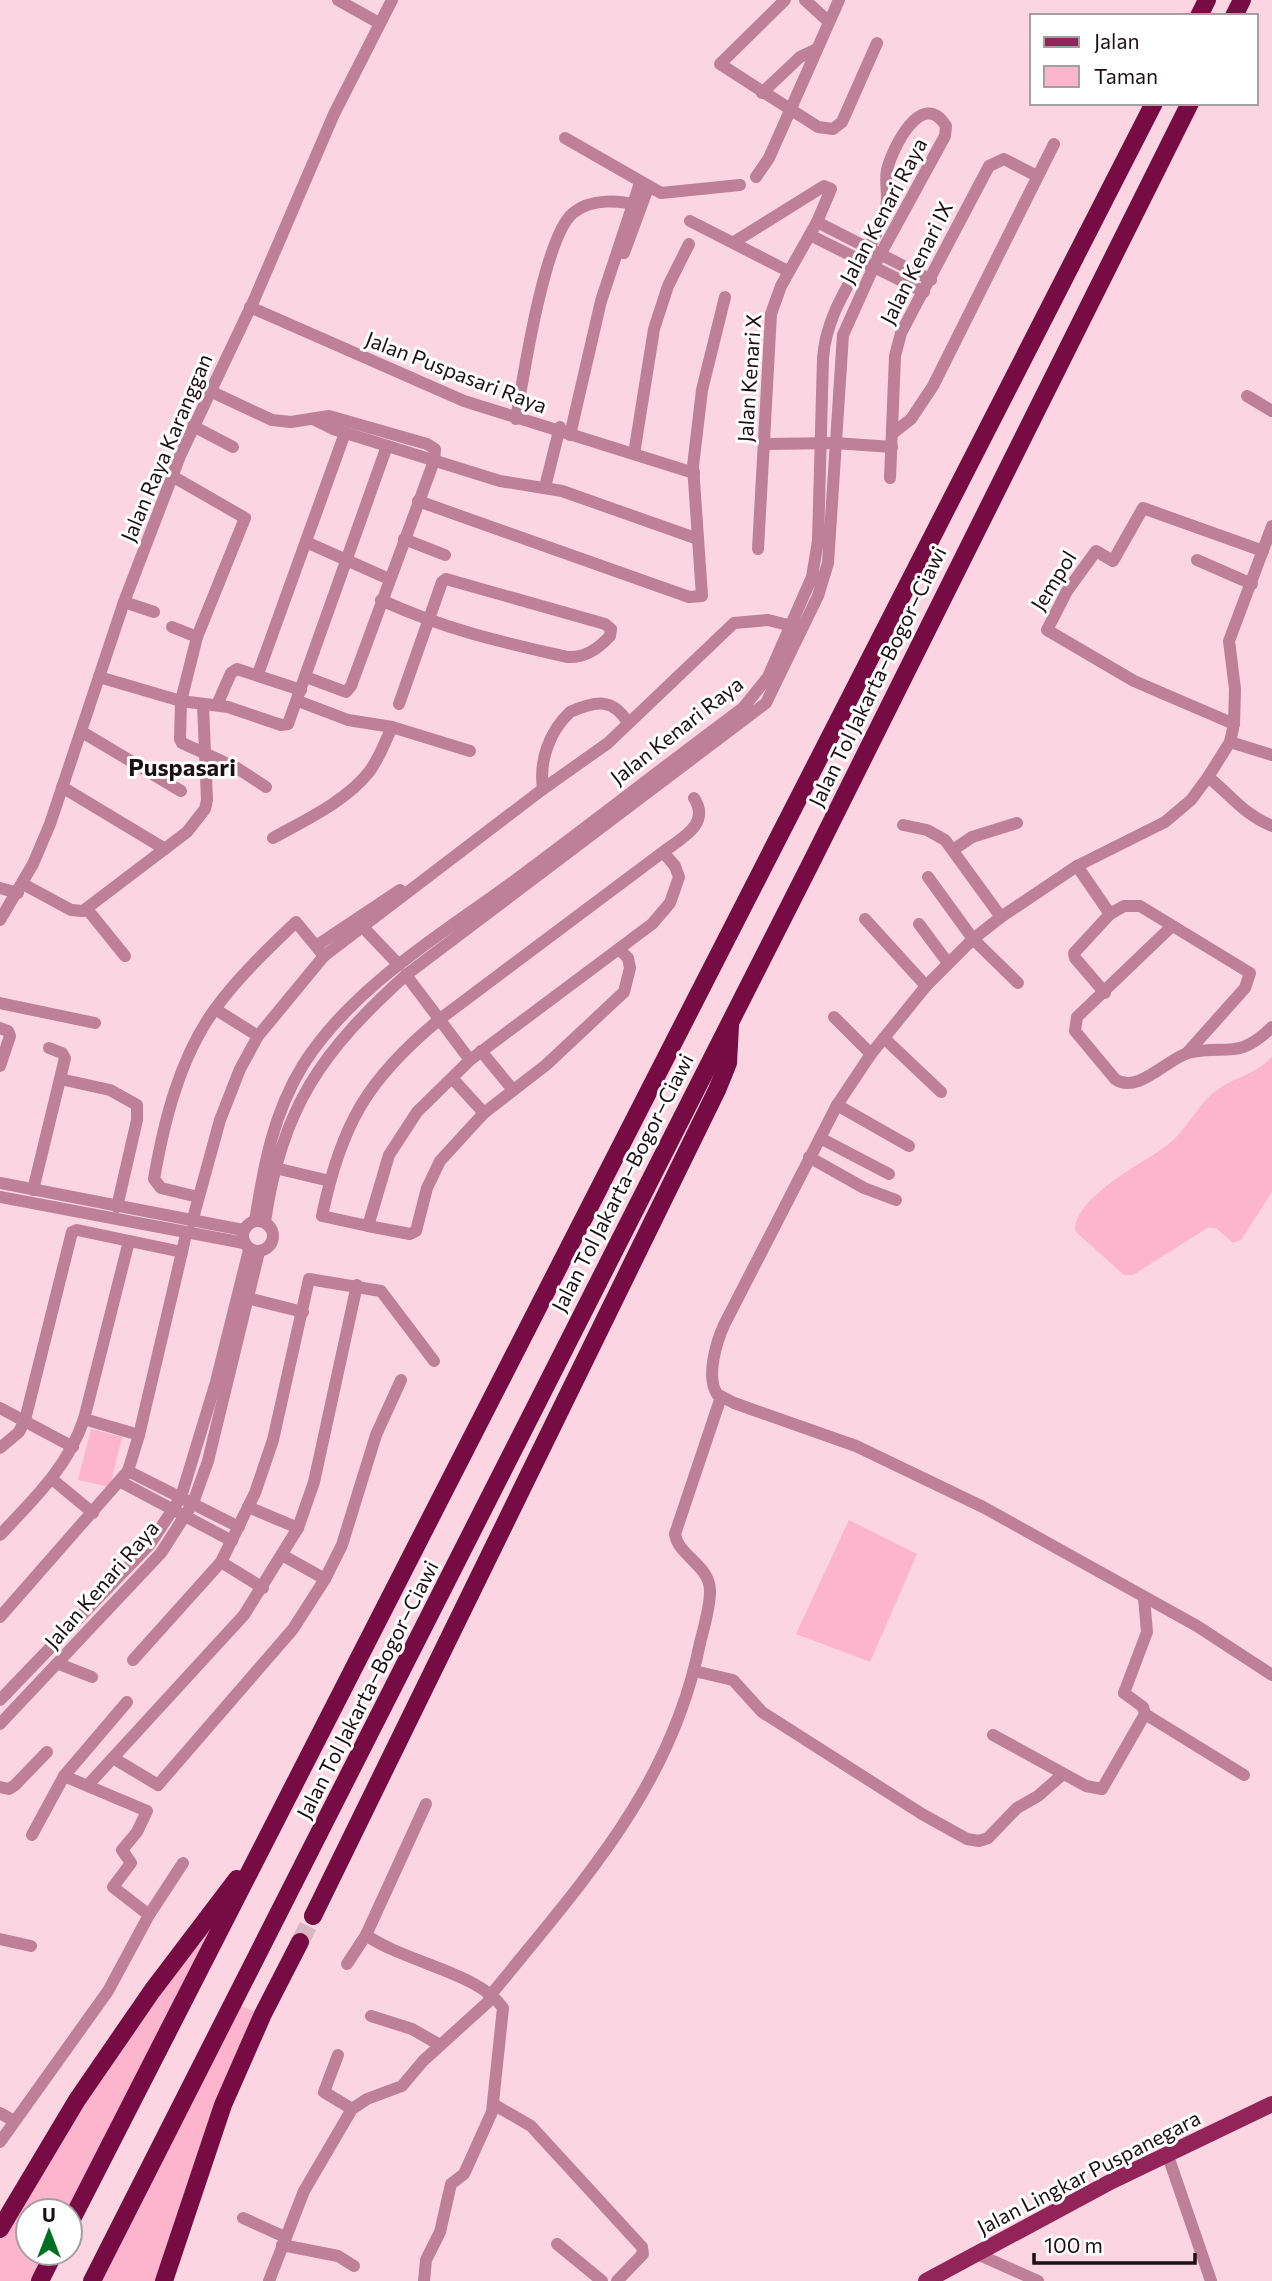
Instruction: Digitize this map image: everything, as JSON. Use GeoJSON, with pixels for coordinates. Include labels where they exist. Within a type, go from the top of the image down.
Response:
{"type":"FeatureCollection","features":[{"type":"Feature","properties":{"kind":"highway","name":"Jalan Tol Jakarta–Bogor–Ciawi"},"geometry":{"type":"LineString","coordinates":[[83,2197],[1153,105]]}},
{"type":"Feature","properties":{"kind":"highway","name":"Jalan Tol Jakarta–Bogor–Ciawi"},"geometry":{"type":"LineString","coordinates":[[92,2281],[288,1900],[1189,105]]}},
{"type":"Feature","properties":{"kind":"highway"},"geometry":{"type":"LineString","coordinates":[[313,1916],[718,1090],[728,1063],[730,1022]]}},
{"type":"Feature","properties":{"kind":"highway"},"geometry":{"type":"LineString","coordinates":[[0,2229],[77,2100],[152,1991],[267,1839]]}},
{"type":"Feature","properties":{"kind":"highway"},"geometry":{"type":"LineString","coordinates":[[164,2281],[223,2105],[262,2014],[300,1942]]}},
{"type":"Feature","properties":{"kind":"main road","name":"Jalan Lingkar Puspanegara"},"geometry":{"type":"LineString","coordinates":[[926,2281],[1121,2176],[1168,2156],[1272,2104]]}},
{"type":"Feature","properties":{"kind":"street"},"geometry":{"type":"LineString","coordinates":[[338,0],[379,23]]}},
{"type":"Feature","properties":{"kind":"street","name":"Jalan Raya Karanggan"},"geometry":{"type":"LineString","coordinates":[[0,920],[21,888],[62,787],[124,603],[172,475],[252,303],[334,114],[393,0]]}},
{"type":"Feature","properties":{"kind":"street"},"geometry":{"type":"LineString","coordinates":[[785,0],[720,62],[723,69],[818,127],[833,129],[838,126],[877,43]]}},
{"type":"Feature","properties":{"kind":"street"},"geometry":{"type":"LineString","coordinates":[[805,0],[828,20]]}},
{"type":"Feature","properties":{"kind":"street"},"geometry":{"type":"LineString","coordinates":[[756,177],[769,158],[839,0]]}},
{"type":"Feature","properties":{"kind":"street"},"geometry":{"type":"LineString","coordinates":[[762,93],[800,57],[815,50]]}},
{"type":"Feature","properties":{"kind":"street","name":"Jalan Kenari Raya"},"geometry":{"type":"LineString","coordinates":[[260,1222],[265,1153],[284,1099],[303,1065],[336,1024],[402,970],[732,724],[757,695],[791,642],[828,563],[843,335],[880,254],[945,136],[945,122],[933,114],[920,115],[913,120],[893,153],[886,172],[888,190],[885,212],[827,326],[819,443],[816,556],[812,577],[792,626],[791,642]]}},
{"type":"Feature","properties":{"kind":"street"},"geometry":{"type":"LineString","coordinates":[[565,138],[644,185],[666,193],[740,185]]}},
{"type":"Feature","properties":{"kind":"street"},"geometry":{"type":"LineString","coordinates":[[765,444],[892,440],[911,419],[933,386],[1054,144]]}},
{"type":"Feature","properties":{"kind":"street","name":"Jalan Kenari IX"},"geometry":{"type":"LineString","coordinates":[[890,478],[898,344],[989,166],[1004,159],[1037,176]]}},
{"type":"Feature","properties":{"kind":"street"},"geometry":{"type":"LineString","coordinates":[[545,487],[570,432],[604,302],[635,204],[644,185]]}},
{"type":"Feature","properties":{"kind":"street","name":"Jalan Kenari X"},"geometry":{"type":"LineString","coordinates":[[734,242],[824,186],[830,188],[831,192],[817,222],[788,271],[771,314],[758,549]]}},
{"type":"Feature","properties":{"kind":"street"},"geometry":{"type":"LineString","coordinates":[[517,415],[533,320],[567,220],[581,208],[595,204],[635,204]]}},
{"type":"Feature","properties":{"kind":"street"},"geometry":{"type":"LineString","coordinates":[[690,221],[788,271]]}},
{"type":"Feature","properties":{"kind":"street"},"geometry":{"type":"LineString","coordinates":[[817,222],[880,254],[927,286]]}},
{"type":"Feature","properties":{"kind":"street"},"geometry":{"type":"LineString","coordinates":[[810,235],[860,260],[927,286]]}},
{"type":"Feature","properties":{"kind":"street"},"geometry":{"type":"LineString","coordinates":[[635,451],[654,329],[668,286],[689,244]]}},
{"type":"Feature","properties":{"kind":"street"},"geometry":{"type":"LineString","coordinates":[[418,501],[699,598],[704,592],[694,470],[702,390],[725,297]]}},
{"type":"Feature","properties":{"kind":"street","name":"Jalan Puspasari Raya"},"geometry":{"type":"LineString","coordinates":[[252,303],[517,415],[694,470]]}},
{"type":"Feature","properties":{"kind":"street"},"geometry":{"type":"LineString","coordinates":[[210,391],[272,420],[291,422],[323,415],[336,417],[427,444],[435,449],[434,461],[348,690],[306,677]]}},
{"type":"Feature","properties":{"kind":"street"},"geometry":{"type":"LineString","coordinates":[[1247,396],[1272,411]]}},
{"type":"Feature","properties":{"kind":"street"},"geometry":{"type":"LineString","coordinates":[[313,419],[345,433],[500,481],[562,491],[698,539]]}},
{"type":"Feature","properties":{"kind":"street"},"geometry":{"type":"LineString","coordinates":[[193,426],[233,447]]}},
{"type":"Feature","properties":{"kind":"street"},"geometry":{"type":"LineString","coordinates":[[258,674],[345,433]]}},
{"type":"Feature","properties":{"kind":"street"},"geometry":{"type":"LineString","coordinates":[[99,677],[181,701],[217,705],[284,726],[290,723],[387,446]]}},
{"type":"Feature","properties":{"kind":"street"},"geometry":{"type":"LineString","coordinates":[[172,475],[245,518],[197,637],[181,701],[181,742],[243,771],[265,788]]}},
{"type":"Feature","properties":{"kind":"street","name":"Jempol"},"geometry":{"type":"LineString","coordinates":[[1234,724],[1134,681],[1046,630],[1067,590],[1096,551],[1113,561],[1143,508],[1263,551]]}},
{"type":"Feature","properties":{"kind":"street"},"geometry":{"type":"LineString","coordinates":[[1272,526],[1228,646],[1235,689],[1234,724],[1230,742],[1208,777],[1191,800],[1165,822],[1077,866],[1001,917],[973,939],[926,986],[871,1054],[837,1105],[809,1157],[719,1337],[713,1386],[721,1397],[856,1446],[1053,1544],[1197,1626],[1272,1675]]}},
{"type":"Feature","properties":{"kind":"street"},"geometry":{"type":"LineString","coordinates":[[404,539],[445,555]]}},
{"type":"Feature","properties":{"kind":"street"},"geometry":{"type":"LineString","coordinates":[[306,542],[389,579]]}},
{"type":"Feature","properties":{"kind":"street"},"geometry":{"type":"LineString","coordinates":[[1197,560],[1252,584]]}},
{"type":"Feature","properties":{"kind":"street"},"geometry":{"type":"LineString","coordinates":[[380,600],[427,622],[501,644],[567,657],[586,654],[611,634],[610,627],[448,578],[442,582],[427,622],[399,704]]}},
{"type":"Feature","properties":{"kind":"street"},"geometry":{"type":"LineString","coordinates":[[124,603],[155,612]]}},
{"type":"Feature","properties":{"kind":"street"},"geometry":{"type":"LineString","coordinates":[[320,951],[364,928],[543,789],[608,743],[734,623],[768,620],[792,626]]}},
{"type":"Feature","properties":{"kind":"street"},"geometry":{"type":"LineString","coordinates":[[172,627],[197,637]]}},
{"type":"Feature","properties":{"kind":"street"},"geometry":{"type":"LineString","coordinates":[[217,705],[234,670],[258,674],[348,720],[392,727],[470,751]]}},
{"type":"Feature","properties":{"kind":"street"},"geometry":{"type":"LineString","coordinates":[[0,888],[21,888],[71,910],[88,909],[187,832],[205,809],[203,705]]}},
{"type":"Feature","properties":{"kind":"street"},"geometry":{"type":"LineString","coordinates":[[543,789],[540,772],[544,755],[570,712],[592,705],[613,705],[628,723]]}},
{"type":"Feature","properties":{"kind":"street"},"geometry":{"type":"LineString","coordinates":[[273,838],[328,806],[353,787],[369,772],[392,727]]}},
{"type":"Feature","properties":{"kind":"street"},"geometry":{"type":"LineString","coordinates":[[82,732],[181,791]]}},
{"type":"Feature","properties":{"kind":"street"},"geometry":{"type":"LineString","coordinates":[[1230,742],[1272,755]]}},
{"type":"Feature","properties":{"kind":"street"},"geometry":{"type":"LineString","coordinates":[[1208,777],[1234,798],[1246,814],[1271,823]]}},
{"type":"Feature","properties":{"kind":"street"},"geometry":{"type":"LineString","coordinates":[[62,787],[165,849]]}},
{"type":"Feature","properties":{"kind":"street"},"geometry":{"type":"LineString","coordinates":[[620,950],[628,958],[630,968],[624,992],[546,1065],[484,1113],[440,1161],[427,1188],[416,1231],[410,1234],[322,1216],[342,1142],[359,1103],[406,1046],[698,824],[701,812],[694,798]]}},
{"type":"Feature","properties":{"kind":"street"},"geometry":{"type":"LineString","coordinates":[[953,850],[972,837],[1017,822]]}},
{"type":"Feature","properties":{"kind":"street"},"geometry":{"type":"LineString","coordinates":[[903,825],[927,830],[953,850],[1001,917]]}},
{"type":"Feature","properties":{"kind":"street"},"geometry":{"type":"LineString","coordinates":[[368,1226],[389,1155],[401,1132],[452,1078],[481,1051],[620,950],[662,915],[670,903],[679,873],[663,852]]}},
{"type":"Feature","properties":{"kind":"street"},"geometry":{"type":"LineString","coordinates":[[1077,866],[1110,914]]}},
{"type":"Feature","properties":{"kind":"street"},"geometry":{"type":"LineString","coordinates":[[928,877],[973,939],[1018,983]]}},
{"type":"Feature","properties":{"kind":"street"},"geometry":{"type":"LineString","coordinates":[[0,1616],[124,1476],[139,1435],[182,1252],[198,1197],[229,1096],[258,1036],[320,951],[354,918],[395,893],[418,884]]}},
{"type":"Feature","properties":{"kind":"street"},"geometry":{"type":"LineString","coordinates":[[1105,993],[1074,953],[1110,914],[1124,906],[1140,906],[1250,973],[1245,988],[1187,1053],[1138,1081],[1121,1083],[1075,1031],[1077,1017],[1105,993],[1172,926]]}},
{"type":"Feature","properties":{"kind":"street"},"geometry":{"type":"LineString","coordinates":[[88,909],[125,956]]}},
{"type":"Feature","properties":{"kind":"street"},"geometry":{"type":"LineString","coordinates":[[354,918],[402,970],[470,1060]]}},
{"type":"Feature","properties":{"kind":"street"},"geometry":{"type":"LineString","coordinates":[[865,919],[926,986]]}},
{"type":"Feature","properties":{"kind":"street"},"geometry":{"type":"LineString","coordinates":[[198,1197],[161,1188],[154,1179],[172,1102],[195,1045],[215,1009],[296,922],[320,951]]}},
{"type":"Feature","properties":{"kind":"street"},"geometry":{"type":"LineString","coordinates":[[919,924],[948,963]]}},
{"type":"Feature","properties":{"kind":"street","name":"Jalan Kenari Raya"},"geometry":{"type":"LineString","coordinates":[[260,1222],[295,1108],[315,1073],[402,970]]}},
{"type":"Feature","properties":{"kind":"street"},"geometry":{"type":"LineString","coordinates":[[0,1003],[95,1023]]}},
{"type":"Feature","properties":{"kind":"street"},"geometry":{"type":"LineString","coordinates":[[215,1009],[258,1036]]}},
{"type":"Feature","properties":{"kind":"street"},"geometry":{"type":"LineString","coordinates":[[834,1017],[871,1054]]}},
{"type":"Feature","properties":{"kind":"street"},"geometry":{"type":"LineString","coordinates":[[1187,1053],[1242,1048],[1256,1042],[1272,1027]]}},
{"type":"Feature","properties":{"kind":"street"},"geometry":{"type":"LineString","coordinates":[[0,1028],[10,1036],[0,1066]]}},
{"type":"Feature","properties":{"kind":"street"},"geometry":{"type":"LineString","coordinates":[[884,1038],[941,1092]]}},
{"type":"Feature","properties":{"kind":"street"},"geometry":{"type":"LineString","coordinates":[[33,1190],[65,1058],[62,1053],[49,1048]]}},
{"type":"Feature","properties":{"kind":"street"},"geometry":{"type":"LineString","coordinates":[[481,1051],[513,1090]]}},
{"type":"Feature","properties":{"kind":"street"},"geometry":{"type":"LineString","coordinates":[[452,1078],[484,1113]]}},
{"type":"Feature","properties":{"kind":"street"},"geometry":{"type":"LineString","coordinates":[[60,1079],[110,1090],[137,1104],[137,1120],[117,1207]]}},
{"type":"Feature","properties":{"kind":"street"},"geometry":{"type":"LineString","coordinates":[[837,1105],[909,1146]]}},
{"type":"Feature","properties":{"kind":"street"},"geometry":{"type":"LineString","coordinates":[[820,1138],[889,1174]]}},
{"type":"Feature","properties":{"kind":"street"},"geometry":{"type":"LineString","coordinates":[[809,1157],[864,1188],[896,1200]]}},
{"type":"Feature","properties":{"kind":"street"},"geometry":{"type":"LineString","coordinates":[[275,1168],[330,1181]]}},
{"type":"Feature","properties":{"kind":"street"},"geometry":{"type":"LineString","coordinates":[[0,1183],[117,1207],[189,1228],[251,1248],[268,1248],[273,1239],[272,1230],[260,1222],[243,1230],[189,1228],[0,1197]]}},
{"type":"Feature","properties":{"kind":"street"},"geometry":{"type":"LineString","coordinates":[[0,1448],[19,1432],[25,1420],[69,1236],[77,1230],[182,1252]]}},
{"type":"Feature","properties":{"kind":"street"},"geometry":{"type":"LineString","coordinates":[[243,1230],[251,1248]]}},
{"type":"Feature","properties":{"kind":"street"},"geometry":{"type":"LineString","coordinates":[[0,1535],[52,1479],[73,1447],[84,1419],[129,1241]]}},
{"type":"Feature","properties":{"kind":"street","name":"Jalan Kenari Raya"},"geometry":{"type":"LineString","coordinates":[[0,1724],[161,1553],[208,1461],[247,1298],[251,1248]]}},
{"type":"Feature","properties":{"kind":"street","name":"Jalan Kenari Raya"},"geometry":{"type":"LineString","coordinates":[[0,1700],[184,1506],[251,1248]]}},
{"type":"Feature","properties":{"kind":"street"},"geometry":{"type":"LineString","coordinates":[[134,1660],[221,1562],[239,1527],[273,1440],[309,1279],[357,1285],[384,1294],[434,1361]]}},
{"type":"Feature","properties":{"kind":"street"},"geometry":{"type":"LineString","coordinates":[[88,1785],[244,1615],[298,1528],[314,1482],[357,1285]]}},
{"type":"Feature","properties":{"kind":"street"},"geometry":{"type":"LineString","coordinates":[[247,1298],[303,1312]]}},
{"type":"Feature","properties":{"kind":"street"},"geometry":{"type":"LineString","coordinates":[[114,1758],[158,1785],[284,1640],[325,1580],[342,1545],[376,1435],[401,1380]]}},
{"type":"Feature","properties":{"kind":"street"},"geometry":{"type":"LineString","coordinates":[[269,2281],[283,2241],[323,2154],[352,2109],[367,2099],[402,2086],[440,2045],[471,2021],[488,2002],[622,1829],[666,1751],[694,1671],[710,1589],[701,1568],[676,1542],[675,1534],[721,1397]]}},
{"type":"Feature","properties":{"kind":"street"},"geometry":{"type":"LineString","coordinates":[[0,1408],[73,1447]]}},
{"type":"Feature","properties":{"kind":"street"},"geometry":{"type":"LineString","coordinates":[[84,1419],[139,1435]]}},
{"type":"Feature","properties":{"kind":"street"},"geometry":{"type":"LineString","coordinates":[[124,1476],[184,1506],[239,1527]]}},
{"type":"Feature","properties":{"kind":"street"},"geometry":{"type":"LineString","coordinates":[[52,1479],[93,1513]]}},
{"type":"Feature","properties":{"kind":"street"},"geometry":{"type":"LineString","coordinates":[[184,1506],[232,1541]]}},
{"type":"Feature","properties":{"kind":"street"},"geometry":{"type":"LineString","coordinates":[[248,1507],[298,1528]]}},
{"type":"Feature","properties":{"kind":"street"},"geometry":{"type":"LineString","coordinates":[[282,1555],[325,1580]]}},
{"type":"Feature","properties":{"kind":"street"},"geometry":{"type":"LineString","coordinates":[[221,1562],[263,1588]]}},
{"type":"Feature","properties":{"kind":"street"},"geometry":{"type":"LineString","coordinates":[[1144,1598],[1147,1632],[1124,1693],[1143,1707],[1145,1714],[1244,1775]]}},
{"type":"Feature","properties":{"kind":"street"},"geometry":{"type":"LineString","coordinates":[[59,1664],[92,1678]]}},
{"type":"Feature","properties":{"kind":"street"},"geometry":{"type":"LineString","coordinates":[[694,1671],[733,1680],[762,1712],[922,1814],[967,1839],[979,1841],[988,1838],[1017,1808],[1038,1796],[1063,1774]]}},
{"type":"Feature","properties":{"kind":"street"},"geometry":{"type":"LineString","coordinates":[[32,1835],[64,1776],[127,1702]]}},
{"type":"Feature","properties":{"kind":"street"},"geometry":{"type":"LineString","coordinates":[[993,1735],[1086,1786],[1102,1789],[1145,1714]]}},
{"type":"Feature","properties":{"kind":"street"},"geometry":{"type":"LineString","coordinates":[[0,1787],[9,1789],[15,1785],[47,1752]]}},
{"type":"Feature","properties":{"kind":"street"},"geometry":{"type":"LineString","coordinates":[[64,1776],[147,1811],[137,1832],[122,1850],[131,1863],[113,1886],[149,1915]]}},
{"type":"Feature","properties":{"kind":"street"},"geometry":{"type":"LineString","coordinates":[[347,1964],[366,1935],[426,1804]]}},
{"type":"Feature","properties":{"kind":"street"},"geometry":{"type":"LineString","coordinates":[[0,2142],[108,1991],[149,1915],[183,1863]]}},
{"type":"Feature","properties":{"kind":"street"},"geometry":{"type":"LineString","coordinates":[[366,1935],[385,1949],[468,1978],[501,2005],[503,2014],[489,2123],[464,2174],[451,2184],[440,2232],[426,2260],[424,2281]]}},
{"type":"Feature","properties":{"kind":"street"},"geometry":{"type":"LineString","coordinates":[[0,1939],[31,1946]]}},
{"type":"Feature","properties":{"kind":"street"},"geometry":{"type":"LineString","coordinates":[[372,2016],[412,2029],[440,2045]]}},
{"type":"Feature","properties":{"kind":"street"},"geometry":{"type":"LineString","coordinates":[[338,2055],[324,2092],[352,2109]]}},
{"type":"Feature","properties":{"kind":"street"},"geometry":{"type":"LineString","coordinates":[[493,2104],[531,2126],[642,2248],[643,2254],[623,2279]]}},
{"type":"Feature","properties":{"kind":"street"},"geometry":{"type":"LineString","coordinates":[[0,2113],[14,2122]]}},
{"type":"Feature","properties":{"kind":"street"},"geometry":{"type":"LineString","coordinates":[[1168,2156],[1212,2280]]}},
{"type":"Feature","properties":{"kind":"street"},"geometry":{"type":"LineString","coordinates":[[243,2218],[283,2241],[338,2256],[354,2266]]}},
{"type":"Feature","properties":{"kind":"street"},"geometry":{"type":"LineString","coordinates":[[557,2244],[602,2281]]}},
{"type":"Feature","properties":{"kind":"street"},"geometry":{"type":"LineString","coordinates":[[975,2253],[1038,2281]]}},
{"type":"Feature","properties":{"kind":"green space"},"geometry":{"type":"Polygon","coordinates":[[[1272,1057],[1272,1192],[1241,1240],[1233,1243],[1217,1229],[1209,1227],[1133,1275],[1124,1275],[1075,1231],[1078,1217],[1099,1192],[1171,1142],[1213,1093],[1257,1069],[1272,1057]]]}},
{"type":"Feature","properties":{"kind":"green space"},"geometry":{"type":"Polygon","coordinates":[[[91,1429],[122,1437],[110,1487],[78,1480],[91,1429]]]}},
{"type":"Feature","properties":{"kind":"green space"},"geometry":{"type":"Polygon","coordinates":[[[849,1520],[917,1554],[870,1662],[796,1634],[849,1520]]]}},
{"type":"Feature","properties":{"kind":"green space"},"geometry":{"type":"Polygon","coordinates":[[[267,1840],[77,2197],[19,2197],[77,2100],[267,1840]]]}},
{"type":"Feature","properties":{"kind":"green space"},"geometry":{"type":"Polygon","coordinates":[[[234,2004],[263,2014],[164,2281],[92,2281],[234,2004]]]}},
{"type":"Feature","properties":{"kind":"green space"},"geometry":{"type":"Polygon","coordinates":[[[14,2206],[14,2267],[47,2267],[40,2281],[0,2281],[0,2229],[14,2206]]]}},
{"type":"Feature","properties":{"kind":"tunnel"},"geometry":{"type":"LineString","coordinates":[[300,1942],[313,1916]]}},
{"type":"Feature","properties":{"kind":"district","name":"Puspasari"},"geometry":{"type":"Point","coordinates":[182,768]}}]}
